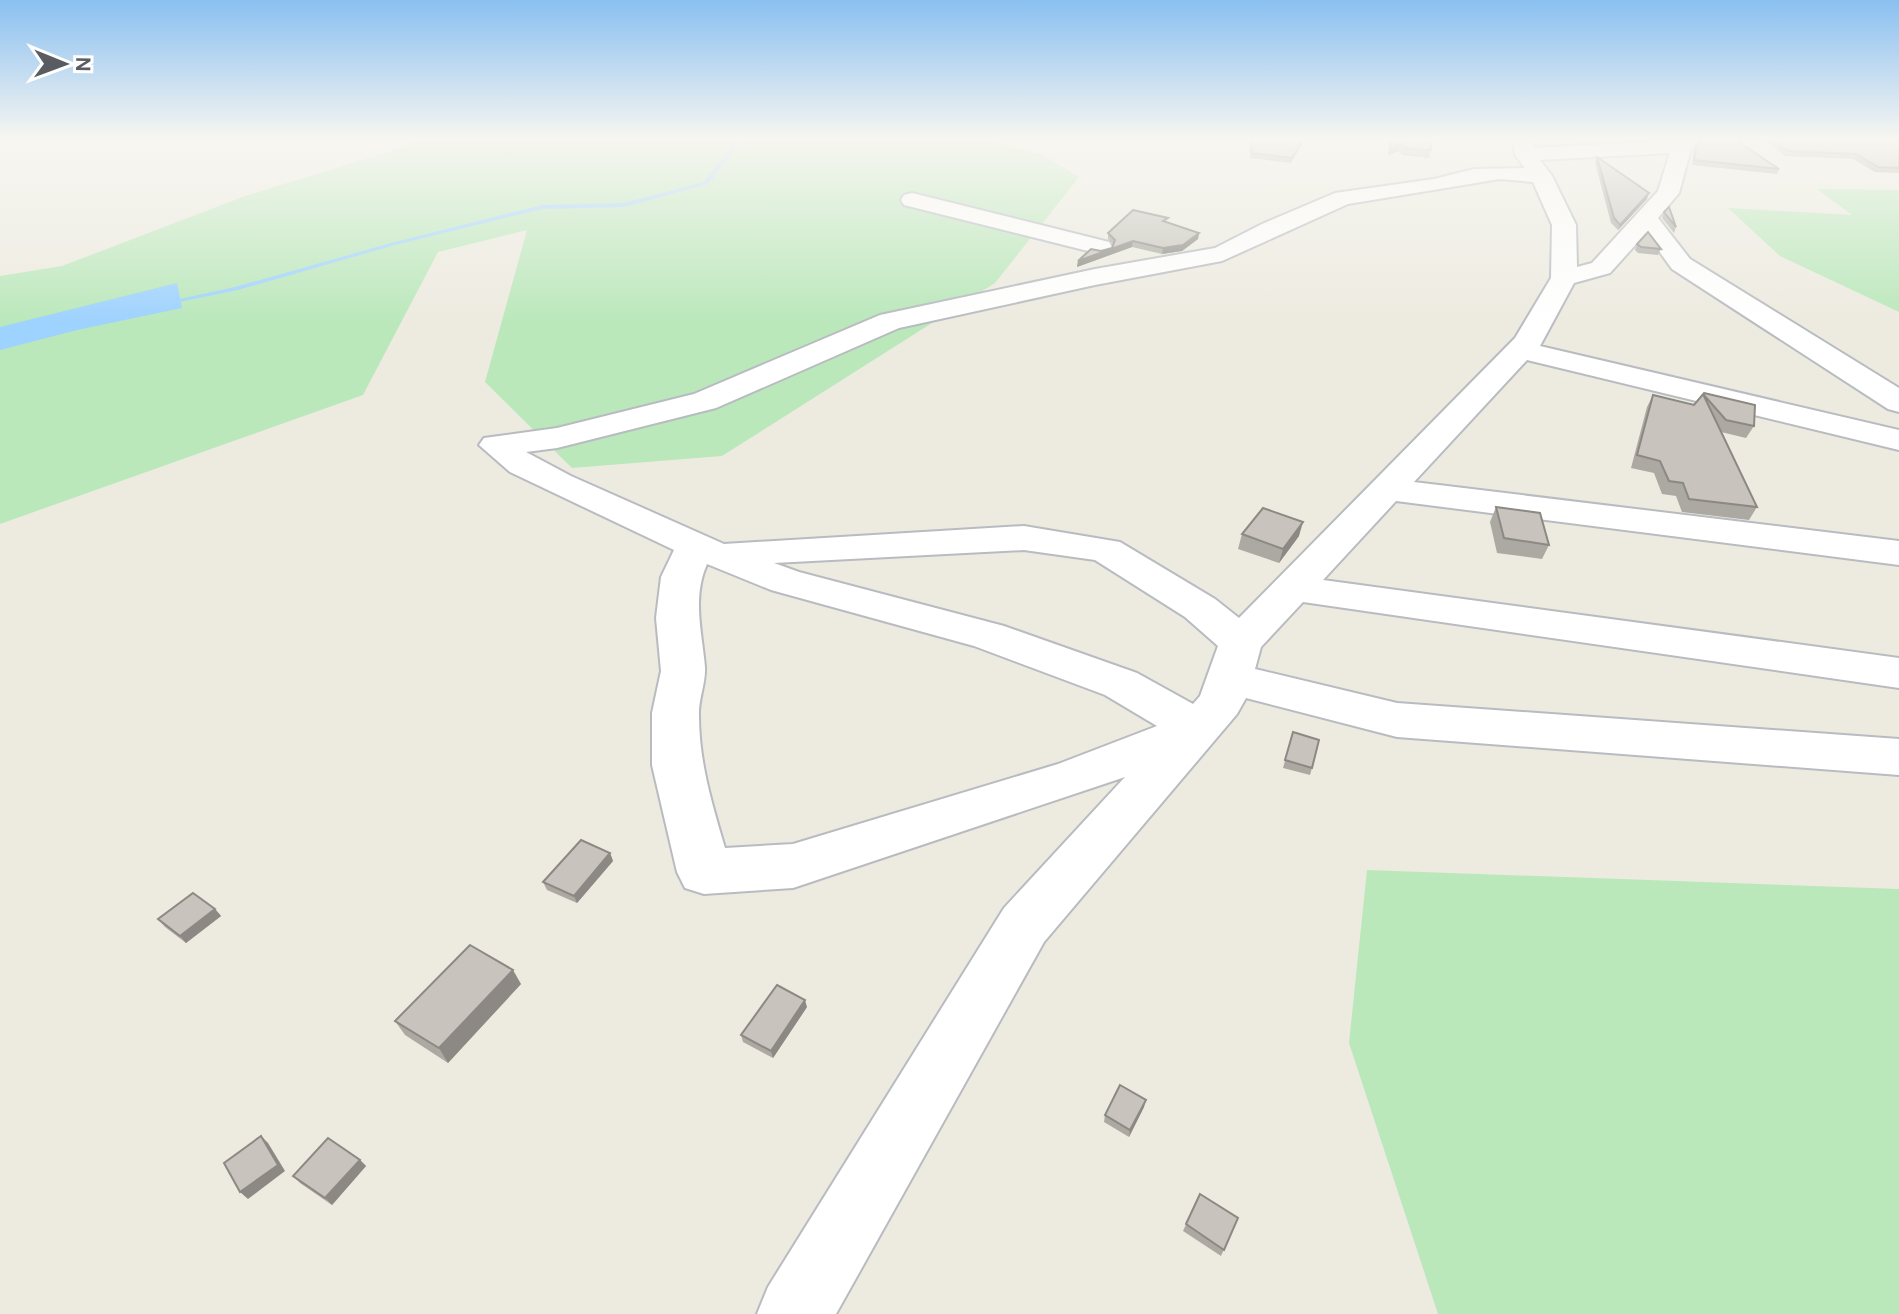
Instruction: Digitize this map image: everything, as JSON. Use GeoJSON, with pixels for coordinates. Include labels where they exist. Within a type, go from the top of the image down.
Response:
{"type":"FeatureCollection","features":[{"type":"Feature","properties":{"kind":"street"},"geometry":{"type":"LineString","coordinates":[[913,200],[1100,247]]}},
{"type":"Feature","properties":{"kind":"street"},"geometry":{"type":"LineString","coordinates":[[1198,728],[1121,684],[989,636],[785,581],[558,484],[522,465],[496,445],[557,438],[705,401],[890,321],[1095,277],[1222,254],[1270,229],[1338,200]]}},
{"type":"Feature","properties":{"kind":"street"},"geometry":{"type":"LineString","coordinates":[[795,1314],[1024,925],[1221,703],[1235,660],[1292,588],[1520,350],[1564,278],[1564,225],[1552,200]]}},
{"type":"Feature","properties":{"kind":"street"},"geometry":{"type":"LineString","coordinates":[[1564,278],[1601,268],[1662,200]]}},
{"type":"Feature","properties":{"kind":"street"},"geometry":{"type":"LineString","coordinates":[[1520,350],[1898,440],[1888,395],[1681,264],[1645,219]]}},
{"type":"Feature","properties":{"kind":"street"},"geometry":{"type":"LineString","coordinates":[[1386,489],[1899,553]]}},
{"type":"Feature","properties":{"kind":"street"},"geometry":{"type":"LineString","coordinates":[[1198,728],[1158,748],[1073,778],[793,866],[704,872],[677,765],[675,713],[683,671],[677,618],[681,577],[707,549],[1024,538],[1106,550],[1200,608],[1235,660],[1397,720],[1899,757]]}},
{"type":"Feature","properties":{"kind":"street"},"geometry":{"type":"LineString","coordinates":[[1292,588],[1899,673]]}},
{"type":"Feature","properties":{"kind":"green space"},"geometry":{"type":"Polygon","coordinates":[[[234,200],[1061,200],[995,283],[722,456],[572,468],[485,382],[527,230],[438,252],[363,395],[0,524],[0,276],[62,266],[234,200]]]}},
{"type":"Feature","properties":{"kind":"green space"},"geometry":{"type":"Polygon","coordinates":[[[1832,200],[1899,200],[1899,312],[1780,256],[1728,208],[1852,215],[1832,200]]]}},
{"type":"Feature","properties":{"kind":"green space"},"geometry":{"type":"Polygon","coordinates":[[[1367,870],[1899,889],[1899,1314],[1438,1314],[1349,1043],[1367,870]]]}},
{"type":"Feature","properties":{"kind":"water"},"geometry":{"type":"Polygon","coordinates":[[[177,283],[182,308],[0,350],[0,327],[177,283]]]}},
{"type":"Feature","properties":{"kind":"building"},"geometry":{"type":"Polygon","coordinates":[[[1609,200],[1642,200],[1620,225],[1614,218],[1609,200]]]}},
{"type":"Feature","properties":{"kind":"building"},"geometry":{"type":"Polygon","coordinates":[[[1669,207],[1676,227],[1664,212],[1669,207]]]}},
{"type":"Feature","properties":{"kind":"building"},"geometry":{"type":"Polygon","coordinates":[[[1133,210],[1168,218],[1163,221],[1199,233],[1183,245],[1163,248],[1133,241],[1078,261],[1091,249],[1101,251],[1112,248],[1115,240],[1108,233],[1133,210]]]}},
{"type":"Feature","properties":{"kind":"building"},"geometry":{"type":"Polygon","coordinates":[[[1648,232],[1661,249],[1637,244],[1648,232]]]}},
{"type":"Feature","properties":{"kind":"building"},"geometry":{"type":"Polygon","coordinates":[[[1703,394],[1757,507],[1689,499],[1683,483],[1669,481],[1660,461],[1637,455],[1653,395],[1694,405],[1703,394]]]}},
{"type":"Feature","properties":{"kind":"building"},"geometry":{"type":"Polygon","coordinates":[[[1703,394],[1755,405],[1754,426],[1726,420],[1703,394]]]}},
{"type":"Feature","properties":{"kind":"building"},"geometry":{"type":"Polygon","coordinates":[[[1496,507],[1540,513],[1549,545],[1504,538],[1496,507]]]}},
{"type":"Feature","properties":{"kind":"building"},"geometry":{"type":"Polygon","coordinates":[[[1263,508],[1303,522],[1283,549],[1242,534],[1263,508]]]}},
{"type":"Feature","properties":{"kind":"building"},"geometry":{"type":"Polygon","coordinates":[[[1293,732],[1319,740],[1312,768],[1285,760],[1293,732]]]}},
{"type":"Feature","properties":{"kind":"building"},"geometry":{"type":"Polygon","coordinates":[[[581,840],[610,853],[574,896],[543,882],[581,840]]]}},
{"type":"Feature","properties":{"kind":"building"},"geometry":{"type":"Polygon","coordinates":[[[193,893],[215,909],[180,936],[158,919],[193,893]]]}},
{"type":"Feature","properties":{"kind":"building"},"geometry":{"type":"Polygon","coordinates":[[[470,945],[513,970],[439,1048],[395,1021],[470,945]]]}},
{"type":"Feature","properties":{"kind":"building"},"geometry":{"type":"Polygon","coordinates":[[[777,985],[805,1000],[771,1051],[741,1035],[777,985]]]}},
{"type":"Feature","properties":{"kind":"building"},"geometry":{"type":"Polygon","coordinates":[[[1120,1085],[1146,1100],[1130,1130],[1105,1115],[1120,1085]]]}},
{"type":"Feature","properties":{"kind":"building"},"geometry":{"type":"Polygon","coordinates":[[[261,1136],[278,1165],[240,1192],[224,1163],[261,1136]]]}},
{"type":"Feature","properties":{"kind":"building"},"geometry":{"type":"Polygon","coordinates":[[[328,1138],[360,1160],[325,1198],[293,1176],[328,1138]]]}},
{"type":"Feature","properties":{"kind":"building"},"geometry":{"type":"Polygon","coordinates":[[[1200,1194],[1238,1218],[1224,1250],[1186,1224],[1200,1194]]]}},
{"type":"Feature","properties":{"kind":"waterway"},"geometry":{"type":"LineString","coordinates":[[169,302],[236,289],[393,244],[542,207],[624,205],[641,200]]}}]}
